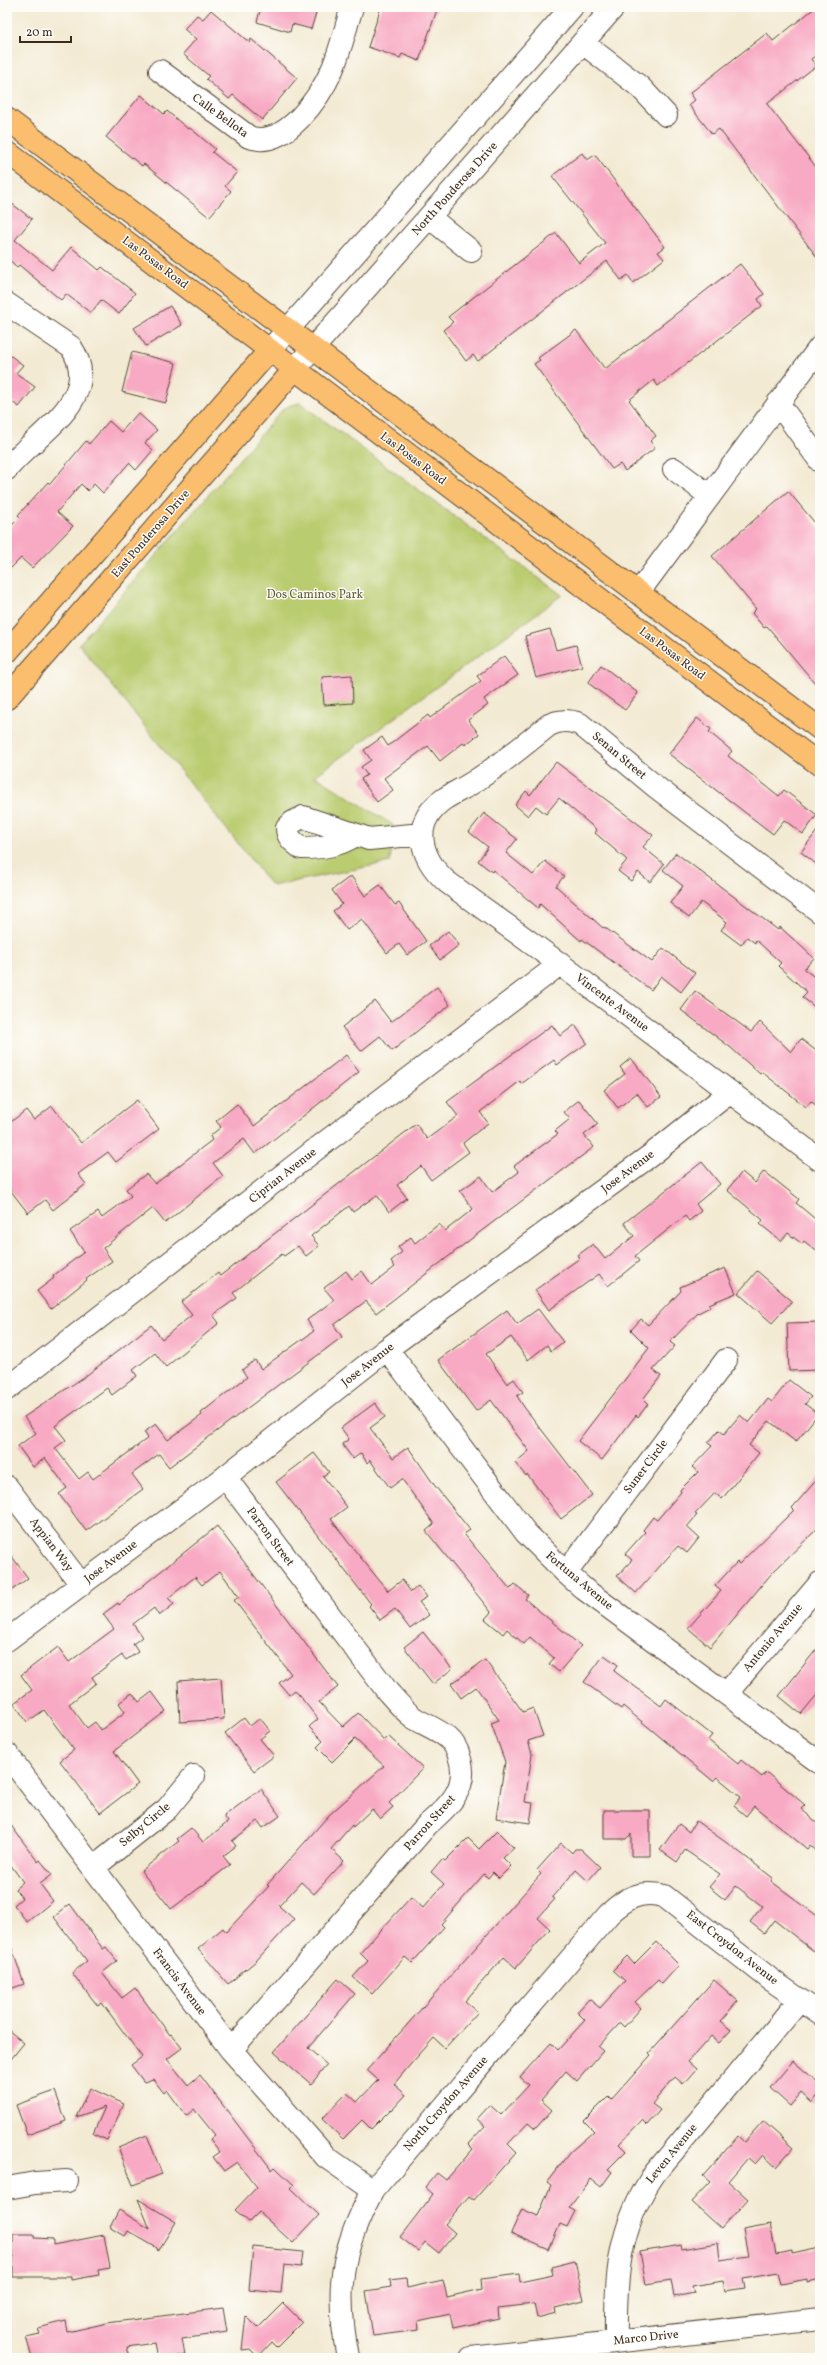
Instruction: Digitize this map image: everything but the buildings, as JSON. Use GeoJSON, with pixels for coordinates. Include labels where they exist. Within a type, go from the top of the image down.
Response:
{"type":"FeatureCollection","features":[{"type":"Feature","properties":{"kind":"main road"},"geometry":{"type":"LineString","coordinates":[[7,119],[820,729]]}},
{"type":"Feature","properties":{"kind":"main road","name":"Las Posas Road"},"geometry":{"type":"LineString","coordinates":[[7,152],[294,370],[820,765]]}},
{"type":"Feature","properties":{"kind":"main road"},"geometry":{"type":"LineString","coordinates":[[7,652],[269,351]]}},
{"type":"Feature","properties":{"kind":"main road","name":"East Ponderosa Drive"},"geometry":{"type":"LineString","coordinates":[[7,698],[294,370]]}},
{"type":"Feature","properties":{"kind":"main road"},"geometry":{"type":"LineString","coordinates":[[485,513],[514,520],[624,602],[631,600],[638,593]]}},
{"type":"Feature","properties":{"kind":"street","name":"Calle Bellota"},"geometry":{"type":"LineString","coordinates":[[160,71],[249,137],[263,141],[274,138],[288,130],[322,87],[332,69],[342,44],[352,7]]}},
{"type":"Feature","properties":{"kind":"street"},"geometry":{"type":"LineString","coordinates":[[269,351],[572,7]]}},
{"type":"Feature","properties":{"kind":"street","name":"North Ponderosa Drive"},"geometry":{"type":"LineString","coordinates":[[294,370],[583,44],[614,7]]}},
{"type":"Feature","properties":{"kind":"street"},"geometry":{"type":"LineString","coordinates":[[583,44],[640,87],[666,115]]}},
{"type":"Feature","properties":{"kind":"street"},"geometry":{"type":"LineString","coordinates":[[429,217],[471,251]]}},
{"type":"Feature","properties":{"kind":"street"},"geometry":{"type":"LineString","coordinates":[[7,304],[71,347],[80,365],[80,386],[76,396],[68,408],[7,469]]}},
{"type":"Feature","properties":{"kind":"street"},"geometry":{"type":"LineString","coordinates":[[638,593],[820,347]]}},
{"type":"Feature","properties":{"kind":"street"},"geometry":{"type":"LineString","coordinates":[[778,403],[820,460]]}},
{"type":"Feature","properties":{"kind":"street"},"geometry":{"type":"LineString","coordinates":[[674,469],[710,496]]}},
{"type":"Feature","properties":{"kind":"street","name":"Senan Street"},"geometry":{"type":"LineString","coordinates":[[422,834],[425,821],[433,809],[444,800],[479,779],[549,725],[558,721],[571,721],[580,724],[650,782],[820,912]]}},
{"type":"Feature","properties":{"kind":"street"},"geometry":{"type":"LineString","coordinates":[[356,835],[369,839],[422,834]]}},
{"type":"Feature","properties":{"kind":"street","name":"Vincente Avenue"},"geometry":{"type":"LineString","coordinates":[[422,834],[426,857],[436,872],[820,1160]]}},
{"type":"Feature","properties":{"kind":"street","name":"Ciprian Avenue"},"geometry":{"type":"LineString","coordinates":[[7,1389],[315,1150],[560,964]]}},
{"type":"Feature","properties":{"kind":"street","name":"Jose Avenue"},"geometry":{"type":"LineString","coordinates":[[7,1640],[225,1478],[387,1349],[651,1155],[730,1092]]}},
{"type":"Feature","properties":{"kind":"street","name":"Fortuna Avenue"},"geometry":{"type":"LineString","coordinates":[[387,1349],[526,1534],[566,1573],[820,1763]]}},
{"type":"Feature","properties":{"kind":"street","name":"Suner Circle"},"geometry":{"type":"LineString","coordinates":[[566,1573],[726,1360]]}},
{"type":"Feature","properties":{"kind":"street","name":"Parron Street"},"geometry":{"type":"LineString","coordinates":[[225,1478],[388,1692],[413,1717],[441,1733],[453,1744],[460,1757],[463,1774],[462,1783],[453,1801],[427,1825],[231,2050]]}},
{"type":"Feature","properties":{"kind":"street","name":"Appian Way"},"geometry":{"type":"LineString","coordinates":[[7,1487],[81,1584]]}},
{"type":"Feature","properties":{"kind":"street","name":"Antonio Avenue"},"geometry":{"type":"LineString","coordinates":[[727,1693],[820,1583]]}},
{"type":"Feature","properties":{"kind":"street","name":"Francis Avenue"},"geometry":{"type":"LineString","coordinates":[[7,1754],[231,2050],[326,2157],[373,2190]]}},
{"type":"Feature","properties":{"kind":"street","name":"Selby Circle"},"geometry":{"type":"LineString","coordinates":[[92,1868],[166,1809],[194,1776]]}},
{"type":"Feature","properties":{"kind":"street","name":"East Croydon Avenue"},"geometry":{"type":"LineString","coordinates":[[639,1894],[652,1893],[672,1900],[770,1979],[820,2014]]}},
{"type":"Feature","properties":{"kind":"street","name":"North Croydon Avenue"},"geometry":{"type":"LineString","coordinates":[[348,2358],[341,2320],[341,2279],[348,2248],[358,2217],[373,2190],[609,1914],[620,1904],[639,1894]]}},
{"type":"Feature","properties":{"kind":"street","name":"Leven Avenue"},"geometry":{"type":"LineString","coordinates":[[616,2341],[616,2295],[619,2260],[629,2224],[644,2189],[655,2173],[800,2000]]}},
{"type":"Feature","properties":{"kind":"street"},"geometry":{"type":"LineString","coordinates":[[7,2188],[35,2183],[67,2181]]}},
{"type":"Feature","properties":{"kind":"street","name":"Marco Drive"},"geometry":{"type":"LineString","coordinates":[[472,2358],[820,2319]]}},
{"type":"Feature","properties":{"kind":"green space","name":"Dos Caminos Park"},"geometry":{"type":"Polygon","coordinates":[[[300,403],[562,595],[315,776],[393,825],[390,862],[272,886],[79,644],[283,409],[300,403]]]}}]}
